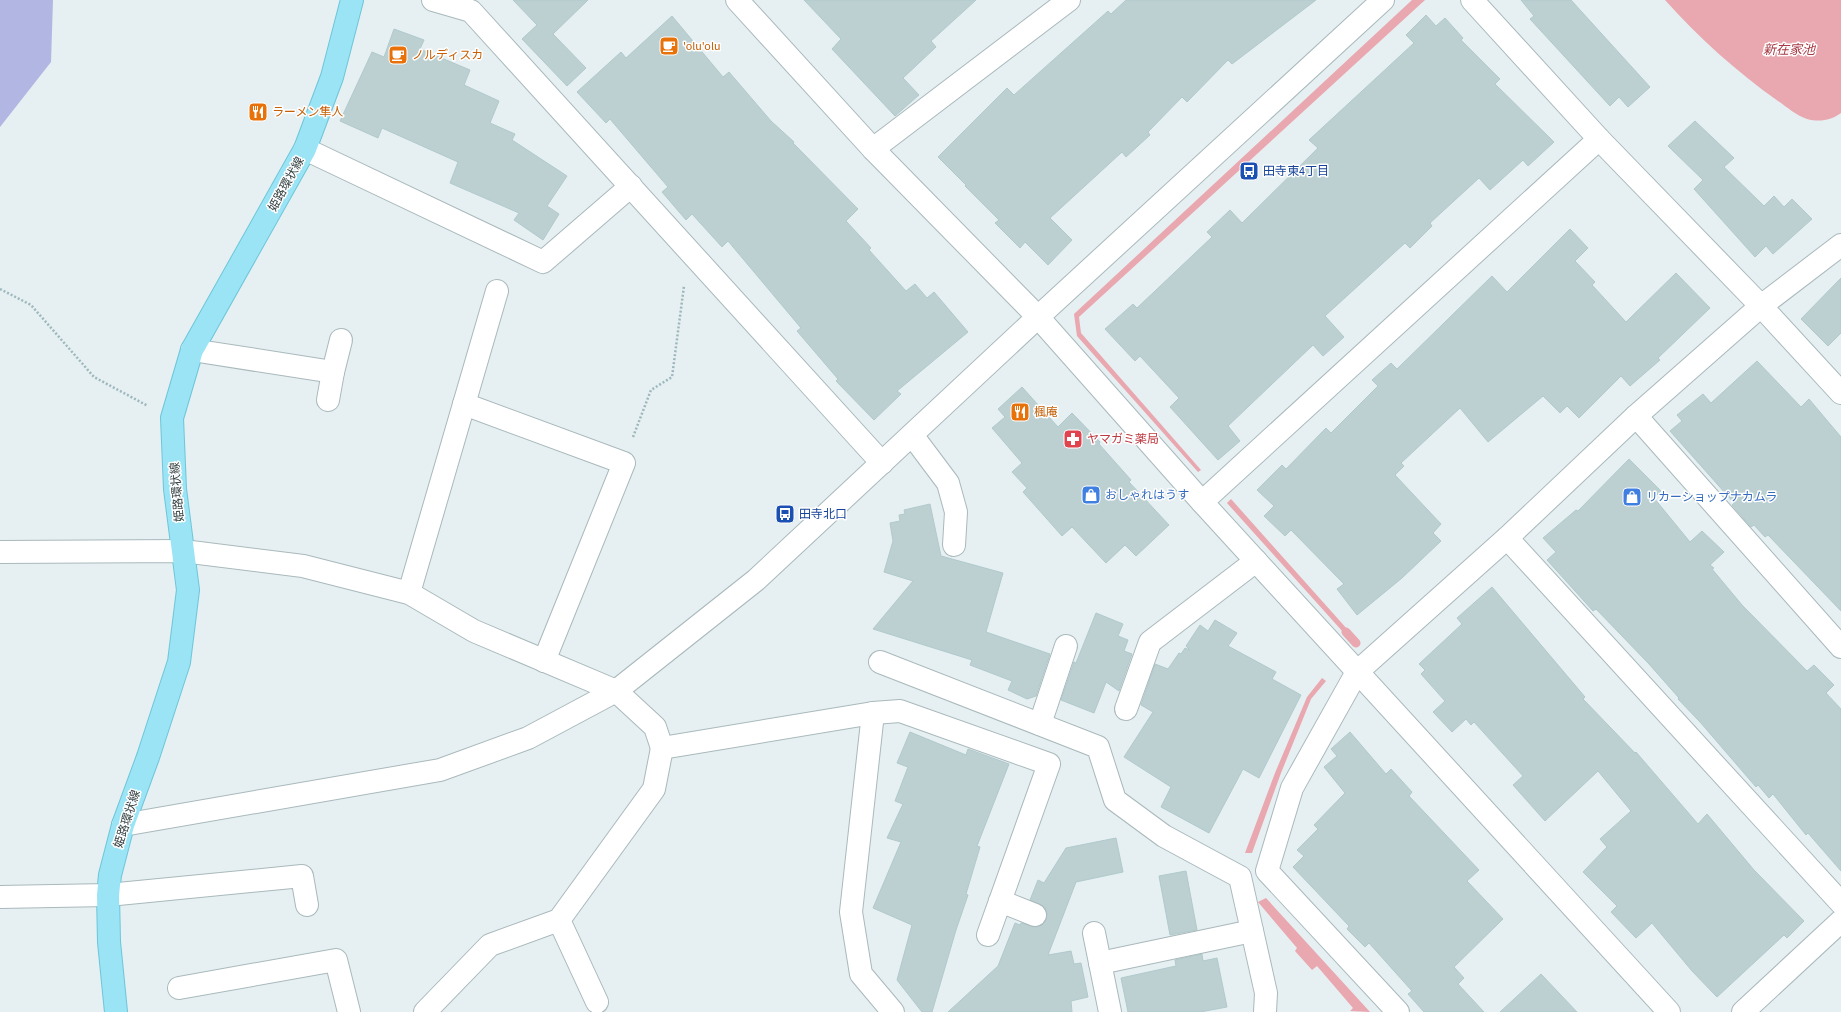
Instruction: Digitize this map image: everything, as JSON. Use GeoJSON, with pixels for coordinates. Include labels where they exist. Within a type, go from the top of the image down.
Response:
{"type":"FeatureCollection","features":[{"type":"Feature","properties":{"kind":"main road","name":"姫路環状線"},"geometry":{"type":"LineString","coordinates":[[116,1012],[109,942],[108,895],[110,875],[123,825],[148,757],[179,662],[188,590],[175,489],[172,418],[192,350],[306,149],[332,76],[352,0]]}},
{"type":"Feature","properties":{"kind":"street"},"geometry":{"type":"LineString","coordinates":[[433,0],[476,5],[630,186],[882,463]]}},
{"type":"Feature","properties":{"kind":"street"},"geometry":{"type":"LineString","coordinates":[[737,0],[873,149],[1038,317],[1202,502],[1670,1012]]}},
{"type":"Feature","properties":{"kind":"street"},"geometry":{"type":"LineString","coordinates":[[123,825],[440,770],[528,738],[616,691],[756,580],[1038,317],[1383,0]]}},
{"type":"Feature","properties":{"kind":"street"},"geometry":{"type":"LineString","coordinates":[[1472,0],[1599,139],[1761,306],[1841,394]]}},
{"type":"Feature","properties":{"kind":"street"},"geometry":{"type":"LineString","coordinates":[[873,149],[1062,2]]}},
{"type":"Feature","properties":{"kind":"street"},"geometry":{"type":"LineString","coordinates":[[1202,502],[1599,139]]}},
{"type":"Feature","properties":{"kind":"street"},"geometry":{"type":"LineString","coordinates":[[306,149],[543,262],[630,186]]}},
{"type":"Feature","properties":{"kind":"street"},"geometry":{"type":"LineString","coordinates":[[1267,870],[1292,788],[1357,672],[1507,538],[1636,416],[1761,306],[1841,245]]}},
{"type":"Feature","properties":{"kind":"street"},"geometry":{"type":"LineString","coordinates":[[409,593],[497,291]]}},
{"type":"Feature","properties":{"kind":"street"},"geometry":{"type":"LineString","coordinates":[[328,400],[332,372],[341,340]]}},
{"type":"Feature","properties":{"kind":"street"},"geometry":{"type":"LineString","coordinates":[[192,350],[332,372]]}},
{"type":"Feature","properties":{"kind":"street"},"geometry":{"type":"LineString","coordinates":[[464,404],[624,463],[544,661]]}},
{"type":"Feature","properties":{"kind":"street"},"geometry":{"type":"LineString","coordinates":[[1636,416],[1841,647]]}},
{"type":"Feature","properties":{"kind":"street"},"geometry":{"type":"LineString","coordinates":[[912,435],[948,483],[956,512],[954,545]]}},
{"type":"Feature","properties":{"kind":"street"},"geometry":{"type":"LineString","coordinates":[[1507,538],[1841,903]]}},
{"type":"Feature","properties":{"kind":"street"},"geometry":{"type":"LineString","coordinates":[[0,552],[183,551],[303,566],[409,593],[474,631],[616,691],[655,727],[662,748],[654,789],[559,920],[490,945],[427,1011]]}},
{"type":"Feature","properties":{"kind":"street"},"geometry":{"type":"LineString","coordinates":[[1126,709],[1150,642],[1256,561]]}},
{"type":"Feature","properties":{"kind":"street"},"geometry":{"type":"LineString","coordinates":[[1040,724],[1066,646]]}},
{"type":"Feature","properties":{"kind":"street"},"geometry":{"type":"LineString","coordinates":[[880,662],[1098,747],[1115,800],[1164,836],[1240,877],[1267,870]]}},
{"type":"Feature","properties":{"kind":"street"},"geometry":{"type":"LineString","coordinates":[[662,748],[872,712],[900,711],[1049,764],[988,935]]}},
{"type":"Feature","properties":{"kind":"street"},"geometry":{"type":"LineString","coordinates":[[872,712],[851,912],[861,974],[893,1012]]}},
{"type":"Feature","properties":{"kind":"street"},"geometry":{"type":"LineString","coordinates":[[1267,870],[1398,1012]]}},
{"type":"Feature","properties":{"kind":"street"},"geometry":{"type":"LineString","coordinates":[[0,897],[108,895],[302,876],[308,905]]}},
{"type":"Feature","properties":{"kind":"street"},"geometry":{"type":"LineString","coordinates":[[1240,877],[1266,993],[1265,1012]]}},
{"type":"Feature","properties":{"kind":"street"},"geometry":{"type":"LineString","coordinates":[[1000,901],[1035,916]]}},
{"type":"Feature","properties":{"kind":"street"},"geometry":{"type":"LineString","coordinates":[[559,920],[597,1002]]}},
{"type":"Feature","properties":{"kind":"street"},"geometry":{"type":"LineString","coordinates":[[1744,1012],[1841,921]]}},
{"type":"Feature","properties":{"kind":"street"},"geometry":{"type":"LineString","coordinates":[[1100,963],[1252,932]]}},
{"type":"Feature","properties":{"kind":"street"},"geometry":{"type":"LineString","coordinates":[[1094,933],[1110,1012]]}},
{"type":"Feature","properties":{"kind":"street"},"geometry":{"type":"LineString","coordinates":[[179,988],[336,960],[349,1012]]}},
{"type":"Feature","properties":{"kind":"path"},"geometry":{"type":"LineString","coordinates":[[624,463],[651,390],[672,377],[688,250]]}},
{"type":"Feature","properties":{"kind":"path"},"geometry":{"type":"LineString","coordinates":[[0,289],[31,305],[94,377],[172,418]]}},
{"type":"Feature","properties":{"kind":"shaded area"},"geometry":{"type":"Polygon","coordinates":[[[0,0],[53,0],[51,62],[0,127],[0,0]]]}},
{"type":"Feature","properties":{"kind":"water"},"geometry":{"type":"Polygon","coordinates":[[[1412,0],[1425,0],[1079,317],[1081,333],[1201,470],[1198,472],[1077,336],[1074,314],[1412,0]]]}},
{"type":"Feature","properties":{"kind":"water","name":"新在家池"},"geometry":{"type":"Polygon","coordinates":[[[1665,0],[1841,0],[1841,113],[1833,118],[1820,121],[1803,118],[1796,114],[1733,66],[1705,41],[1665,0]]]}},
{"type":"Feature","properties":{"kind":"water"},"geometry":{"type":"Polygon","coordinates":[[[1231,499],[1356,639],[1352,642],[1227,503],[1231,499]]]}},
{"type":"Feature","properties":{"kind":"water"},"geometry":{"type":"Polygon","coordinates":[[[1322,678],[1326,681],[1311,699],[1281,773],[1252,853],[1245,853],[1275,773],[1307,697],[1322,678]]]}},
{"type":"Feature","properties":{"kind":"water"},"geometry":{"type":"Polygon","coordinates":[[[1266,898],[1370,1012],[1350,1011],[1353,1008],[1317,966],[1312,970],[1295,951],[1297,948],[1258,902],[1266,898]]]}},
{"type":"Feature","properties":{"kind":"building"},"geometry":{"type":"Polygon","coordinates":[[[513,0],[588,0],[553,34],[586,68],[567,86],[522,39],[537,25],[513,0]]]}},
{"type":"Feature","properties":{"kind":"building"},"geometry":{"type":"Polygon","coordinates":[[[804,0],[976,0],[931,41],[936,47],[903,78],[919,95],[895,116],[832,49],[841,39],[804,0]]]}},
{"type":"Feature","properties":{"kind":"building"},"geometry":{"type":"Polygon","coordinates":[[[1126,0],[1316,0],[1232,64],[1228,60],[1187,102],[1182,97],[1148,132],[1150,135],[1126,157],[1122,152],[1050,218],[1072,240],[1048,265],[1025,242],[1020,248],[995,223],[999,220],[938,157],[1007,88],[1014,95],[1108,11],[1111,14],[1126,0]]]}},
{"type":"Feature","properties":{"kind":"building"},"geometry":{"type":"Polygon","coordinates":[[[1521,0],[1571,0],[1650,87],[1628,107],[1619,97],[1610,106],[1530,19],[1534,16],[1521,0]]]}},
{"type":"Feature","properties":{"kind":"building"},"geometry":{"type":"Polygon","coordinates":[[[1426,15],[1436,26],[1445,18],[1463,38],[1461,40],[1500,79],[1495,84],[1554,142],[1528,166],[1523,160],[1490,190],[1479,178],[1430,223],[1432,226],[1410,248],[1405,243],[1325,316],[1344,337],[1323,356],[1313,345],[1228,426],[1240,441],[1218,460],[1170,407],[1179,398],[1140,356],[1135,361],[1105,329],[1133,304],[1137,308],[1212,237],[1207,232],[1230,210],[1242,223],[1318,148],[1309,140],[1414,43],[1406,35],[1426,15]]]}},
{"type":"Feature","properties":{"kind":"building"},"geometry":{"type":"Polygon","coordinates":[[[672,16],[723,77],[729,72],[771,121],[794,142],[793,143],[858,209],[846,221],[871,248],[869,250],[906,291],[915,284],[927,298],[934,292],[968,332],[897,391],[901,394],[874,420],[836,381],[838,379],[797,331],[801,328],[728,241],[722,247],[692,214],[686,220],[662,192],[668,187],[610,119],[606,123],[577,92],[621,52],[626,58],[672,16]]]}},
{"type":"Feature","properties":{"kind":"building"},"geometry":{"type":"Polygon","coordinates":[[[394,29],[424,40],[420,49],[470,70],[464,85],[499,101],[490,123],[515,134],[512,140],[567,176],[547,206],[559,214],[543,240],[514,220],[519,213],[450,183],[458,162],[382,128],[378,138],[340,121],[372,52],[384,57],[394,29]]]}},
{"type":"Feature","properties":{"kind":"building"},"geometry":{"type":"Polygon","coordinates":[[[1695,121],[1734,158],[1724,167],[1764,206],[1774,196],[1784,207],[1792,199],[1812,219],[1773,254],[1766,246],[1755,257],[1694,189],[1703,180],[1668,146],[1695,121]]]}},
{"type":"Feature","properties":{"kind":"building"},"geometry":{"type":"Polygon","coordinates":[[[1570,229],[1588,248],[1575,261],[1595,282],[1592,285],[1626,322],[1676,273],[1710,308],[1658,358],[1660,360],[1630,386],[1621,376],[1579,418],[1567,406],[1560,413],[1543,396],[1488,442],[1460,408],[1401,463],[1404,466],[1395,475],[1441,524],[1433,533],[1441,541],[1402,578],[1357,615],[1337,589],[1344,584],[1291,530],[1285,536],[1264,516],[1274,506],[1257,490],[1282,465],[1286,469],[1326,428],[1331,433],[1378,386],[1372,380],[1391,363],[1397,369],[1492,276],[1507,292],[1570,229]]]}},
{"type":"Feature","properties":{"kind":"building"},"geometry":{"type":"Polygon","coordinates":[[[1841,278],[1841,333],[1828,346],[1801,319],[1841,278]]]}},
{"type":"Feature","properties":{"kind":"building"},"geometry":{"type":"Polygon","coordinates":[[[1757,361],[1801,407],[1809,399],[1841,437],[1841,611],[1768,535],[1765,537],[1754,525],[1751,527],[1732,505],[1734,503],[1670,431],[1682,421],[1677,415],[1703,394],[1711,403],[1757,361]]]}},
{"type":"Feature","properties":{"kind":"building"},"geometry":{"type":"Polygon","coordinates":[[[1022,387],[1058,427],[1072,413],[1100,442],[1099,444],[1131,480],[1129,482],[1169,525],[1136,556],[1125,545],[1106,563],[1072,527],[1062,536],[1023,492],[1027,488],[1012,472],[1022,463],[992,428],[1005,417],[998,409],[1022,387]]]}},
{"type":"Feature","properties":{"kind":"building"},"geometry":{"type":"Polygon","coordinates":[[[1629,459],[1661,491],[1654,498],[1690,542],[1702,531],[1724,552],[1710,565],[1714,568],[1712,569],[1742,605],[1807,671],[1814,665],[1834,685],[1826,693],[1841,709],[1841,871],[1808,833],[1806,835],[1773,794],[1769,798],[1758,785],[1756,787],[1649,664],[1596,609],[1593,611],[1547,560],[1556,552],[1543,538],[1576,510],[1578,511],[1629,459]]]}},
{"type":"Feature","properties":{"kind":"building"},"geometry":{"type":"Polygon","coordinates":[[[930,504],[941,556],[1003,573],[986,632],[1050,654],[1036,696],[1027,699],[1008,690],[1012,681],[970,665],[972,660],[873,629],[913,581],[884,572],[893,541],[890,523],[900,521],[899,515],[905,514],[904,510],[930,504]]]}},
{"type":"Feature","properties":{"kind":"building"},"geometry":{"type":"Polygon","coordinates":[[[1492,587],[1585,697],[1583,699],[1635,753],[1636,752],[1698,824],[1707,814],[1754,870],[1804,921],[1787,938],[1784,935],[1717,997],[1692,971],[1652,923],[1636,938],[1611,912],[1617,906],[1583,872],[1607,847],[1600,839],[1631,811],[1598,771],[1545,821],[1513,785],[1523,776],[1474,722],[1471,725],[1466,719],[1452,732],[1433,712],[1445,701],[1421,674],[1425,670],[1419,664],[1462,624],[1457,618],[1492,587]]]}},
{"type":"Feature","properties":{"kind":"building"},"geometry":{"type":"Polygon","coordinates":[[[1096,613],[1123,624],[1118,636],[1128,640],[1124,651],[1132,654],[1119,691],[1106,682],[1094,713],[1061,700],[1074,662],[1076,663],[1096,613]]]}},
{"type":"Feature","properties":{"kind":"building"},"geometry":{"type":"Polygon","coordinates":[[[1215,620],[1237,633],[1228,646],[1276,672],[1272,679],[1301,695],[1259,778],[1243,769],[1209,833],[1161,807],[1171,787],[1124,757],[1153,712],[1141,705],[1155,664],[1168,669],[1179,653],[1181,654],[1185,648],[1190,650],[1186,646],[1200,625],[1208,631],[1215,620]]]}},
{"type":"Feature","properties":{"kind":"building"},"geometry":{"type":"Polygon","coordinates":[[[910,732],[966,755],[968,749],[1009,764],[977,846],[980,847],[966,894],[968,895],[932,1012],[922,1012],[897,980],[912,925],[873,908],[901,842],[887,838],[903,804],[895,801],[908,767],[897,763],[910,732]]]}},
{"type":"Feature","properties":{"kind":"building"},"geometry":{"type":"Polygon","coordinates":[[[1350,732],[1386,774],[1391,769],[1412,792],[1409,796],[1479,870],[1467,881],[1503,919],[1454,967],[1464,978],[1458,984],[1484,1012],[1424,1012],[1408,994],[1412,991],[1369,943],[1365,947],[1347,929],[1349,926],[1293,867],[1304,856],[1297,850],[1318,829],[1314,825],[1345,793],[1324,767],[1337,756],[1331,749],[1350,732]]]}},
{"type":"Feature","properties":{"kind":"building"},"geometry":{"type":"Polygon","coordinates":[[[1116,838],[1123,872],[1076,882],[1048,955],[1071,951],[1074,964],[1081,963],[1088,997],[1071,1001],[1072,1012],[948,1012],[998,966],[1015,923],[1036,927],[1042,925],[1046,920],[1047,913],[1045,907],[1030,900],[1038,880],[1044,883],[1066,848],[1116,838]]]}},
{"type":"Feature","properties":{"kind":"building"},"geometry":{"type":"Polygon","coordinates":[[[1186,871],[1197,930],[1170,935],[1159,876],[1186,871]]]}},
{"type":"Feature","properties":{"kind":"building"},"geometry":{"type":"Polygon","coordinates":[[[1202,954],[1203,961],[1217,958],[1227,1007],[1200,1012],[1128,1012],[1121,978],[1176,966],[1175,960],[1202,954]]]}},
{"type":"Feature","properties":{"kind":"building"},"geometry":{"type":"Polygon","coordinates":[[[1541,974],[1577,1012],[1500,1012],[1541,974]]]}},
{"type":"Feature","properties":{"kind":"waterway"},"geometry":{"type":"LineString","coordinates":[[1346,632],[1356,643]]}},
{"type":"Feature","properties":{"kind":"place","name":"'olu'olu"},"geometry":{"type":"Point","coordinates":[669,46]}},
{"type":"Feature","properties":{"kind":"place","name":"ノルディスカ"},"geometry":{"type":"Point","coordinates":[398,55]}},
{"type":"Feature","properties":{"kind":"place","name":"ラーメン隼人"},"geometry":{"type":"Point","coordinates":[258,112]}},
{"type":"Feature","properties":{"kind":"place","name":"田寺東4丁目"},"geometry":{"type":"Point","coordinates":[1249,171]}},
{"type":"Feature","properties":{"kind":"place","name":"楓庵"},"geometry":{"type":"Point","coordinates":[1020,412]}},
{"type":"Feature","properties":{"kind":"place","name":"ヤマガミ薬局"},"geometry":{"type":"Point","coordinates":[1073,439]}},
{"type":"Feature","properties":{"kind":"place","name":"おしゃれはうす"},"geometry":{"type":"Point","coordinates":[1091,495]}},
{"type":"Feature","properties":{"kind":"place","name":"リカーショップナカムラ"},"geometry":{"type":"Point","coordinates":[1632,497]}},
{"type":"Feature","properties":{"kind":"place","name":"田寺北口"},"geometry":{"type":"Point","coordinates":[785,514]}}]}
